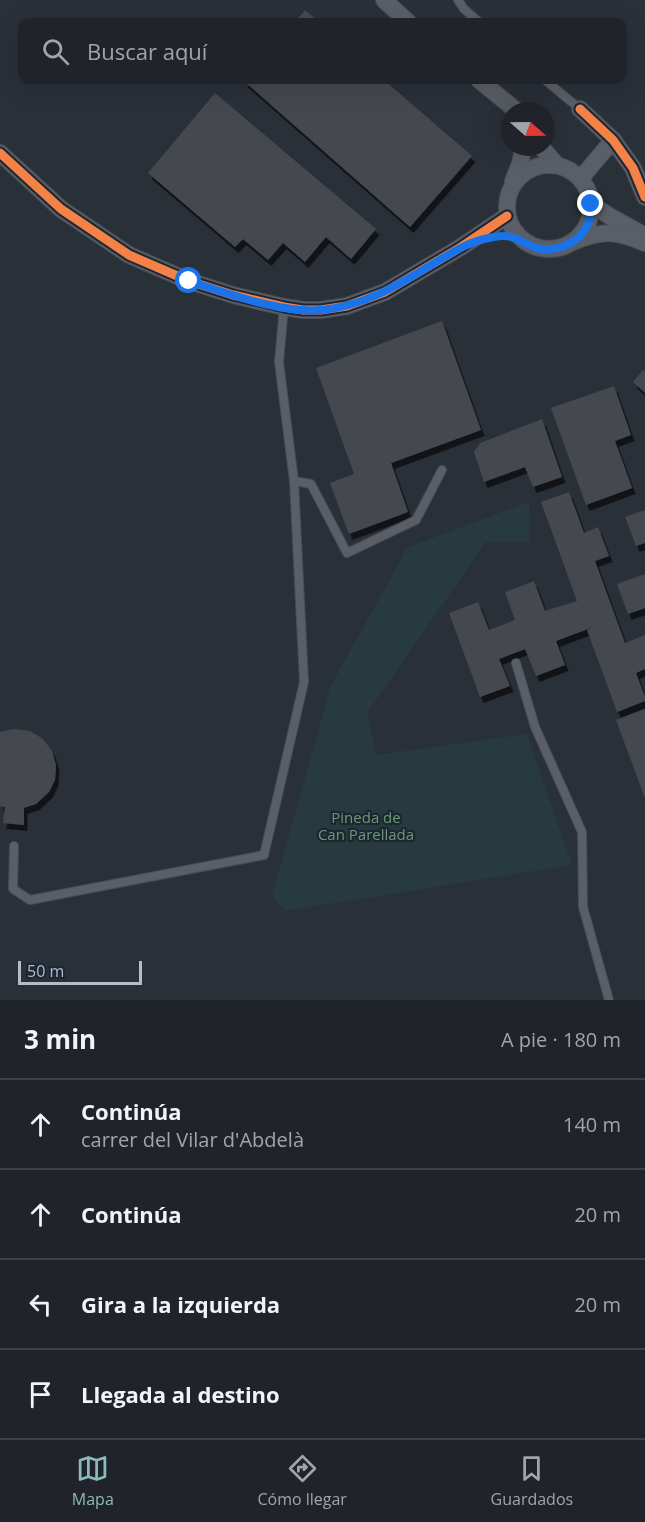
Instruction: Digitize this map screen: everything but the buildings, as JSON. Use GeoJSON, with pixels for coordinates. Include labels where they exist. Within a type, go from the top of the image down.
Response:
{"type":"FeatureCollection","features":[{"type":"Feature","properties":{"kind":"street"},"geometry":{"type":"LineString","coordinates":[[384,0],[404,18]]}},
{"type":"Feature","properties":{"kind":"street"},"geometry":{"type":"LineString","coordinates":[[484,84],[505,102]]}},
{"type":"Feature","properties":{"kind":"street"},"geometry":{"type":"LineString","coordinates":[[580,109],[613,140],[633,168],[645,196]]}},
{"type":"Feature","properties":{"kind":"street"},"geometry":{"type":"LineString","coordinates":[[581,178],[613,140]]}},
{"type":"Feature","properties":{"kind":"street"},"geometry":{"type":"LineString","coordinates":[[0,153],[61,209],[129,255],[189,281],[284,308],[321,310],[347,306],[385,292],[461,247],[507,216]]}},
{"type":"Feature","properties":{"kind":"street"},"geometry":{"type":"LineString","coordinates":[[521,156],[506,202],[507,216],[512,229],[521,240]]}},
{"type":"Feature","properties":{"kind":"street"},"geometry":{"type":"LineString","coordinates":[[549,156],[556,164]]}},
{"type":"Feature","properties":{"kind":"street"},"geometry":{"type":"LineString","coordinates":[[510,189],[518,177],[542,164],[556,164],[570,169],[581,178],[588,190],[591,204],[590,218],[584,231],[574,241]]}},
{"type":"Feature","properties":{"kind":"street"},"geometry":{"type":"LineString","coordinates":[[591,204],[645,236]]}},
{"type":"Feature","properties":{"kind":"street"},"geometry":{"type":"LineString","coordinates":[[461,247],[503,236],[547,250],[561,248],[574,241],[607,232],[645,243]]}},
{"type":"Feature","properties":{"kind":"lane"},"geometry":{"type":"LineString","coordinates":[[458,0],[474,18]]}},
{"type":"Feature","properties":{"kind":"lane"},"geometry":{"type":"LineString","coordinates":[[550,84],[580,109]]}},
{"type":"Feature","properties":{"kind":"lane"},"geometry":{"type":"LineString","coordinates":[[14,846],[13,889],[30,900],[264,855],[304,682],[294,481],[279,362],[284,308]]}},
{"type":"Feature","properties":{"kind":"lane"},"geometry":{"type":"LineString","coordinates":[[294,481],[311,484],[347,553],[416,520],[442,470]]}},
{"type":"Feature","properties":{"kind":"lane"},"geometry":{"type":"LineString","coordinates":[[516,663],[535,727],[582,832],[583,907],[609,1000]]}},
{"type":"Feature","properties":{"kind":"green space","name":"Pineda de Can Parellada"},"geometry":{"type":"Polygon","coordinates":[[[529,502],[530,542],[486,542],[367,713],[376,755],[527,734],[572,865],[285,911],[272,896],[331,685],[406,548],[529,502]]]}},
{"type":"Feature","properties":{"kind":"cycle path"},"geometry":{"type":"LineString","coordinates":[[580,109],[613,140],[633,168],[645,197]]}},
{"type":"Feature","properties":{"kind":"cycle path"},"geometry":{"type":"LineString","coordinates":[[0,153],[61,209],[129,255],[189,281],[233,295],[303,310],[347,306],[385,292],[461,247],[507,216]]}},
{"type":"Feature","properties":{"kind":"route"},"geometry":{"type":"LineString","coordinates":[[189,281],[284,308],[321,310],[347,306],[385,292],[461,247],[482,240],[503,236],[547,250],[561,248],[574,241],[584,231],[590,218],[591,204]]}}]}
